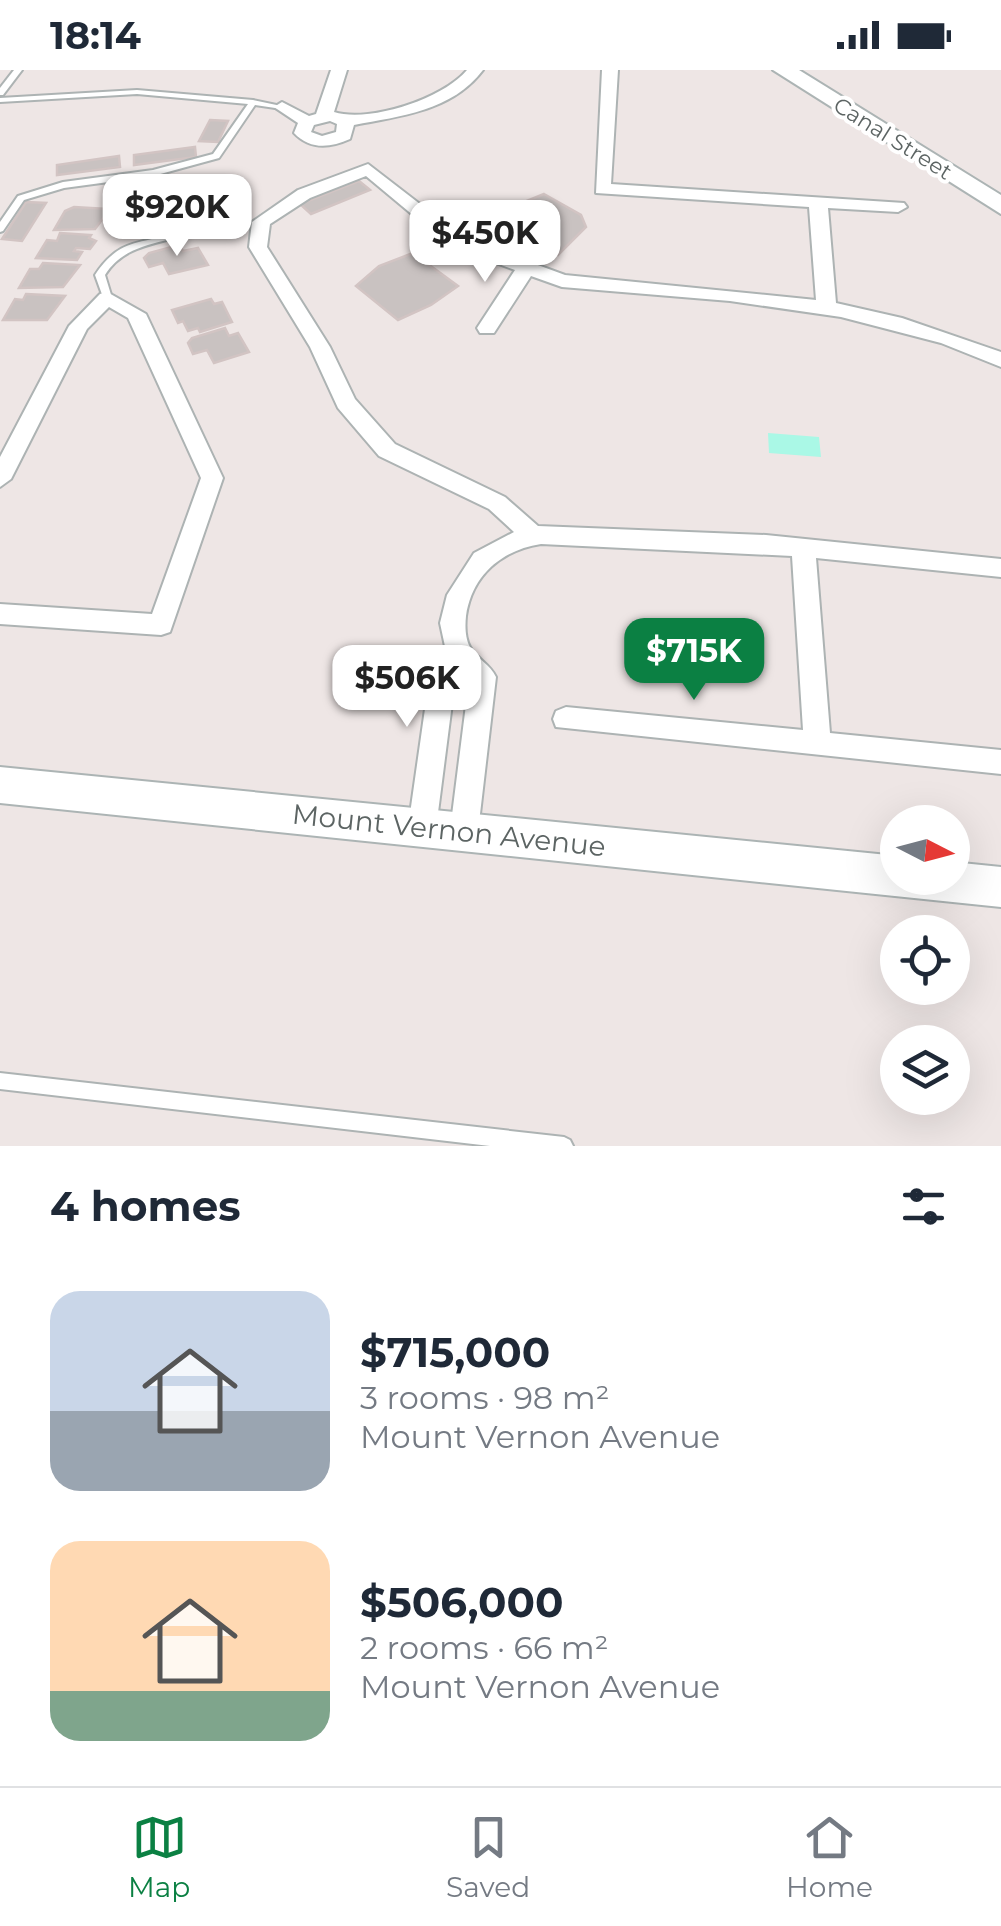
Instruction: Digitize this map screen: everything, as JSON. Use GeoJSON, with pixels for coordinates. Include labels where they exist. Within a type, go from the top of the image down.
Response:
{"type":"FeatureCollection","features":[{"type":"Feature","properties":{"kind":"main road","name":"Canal Street"},"geometry":{"type":"LineString","coordinates":[[784,70],[1001,206]]}},
{"type":"Feature","properties":{"kind":"main road","name":"Mount Vernon Avenue"},"geometry":{"type":"LineString","coordinates":[[0,785],[880,874]]}},
{"type":"Feature","properties":{"kind":"main road"},"geometry":{"type":"LineString","coordinates":[[970,883],[1001,886]]}},
{"type":"Feature","properties":{"kind":"street"},"geometry":{"type":"LineString","coordinates":[[340,70],[316,118],[302,132],[310,139],[352,147]]}},
{"type":"Feature","properties":{"kind":"street"},"geometry":{"type":"LineString","coordinates":[[475,70],[470,80],[352,147],[261,222],[258,247],[320,347],[346,404],[387,450],[498,503],[530,534]]}},
{"type":"Feature","properties":{"kind":"street"},"geometry":{"type":"LineString","coordinates":[[610,70],[602,189],[898,207]]}},
{"type":"Feature","properties":{"kind":"street"},"geometry":{"type":"LineString","coordinates":[[282,108],[316,118],[457,242],[525,270],[562,281],[826,306],[896,319],[1001,360]]}},
{"type":"Feature","properties":{"kind":"street"},"geometry":{"type":"LineString","coordinates":[[818,202],[826,306]]}},
{"type":"Feature","properties":{"kind":"street"},"geometry":{"type":"LineString","coordinates":[[487,328],[525,270]]}},
{"type":"Feature","properties":{"kind":"street"},"geometry":{"type":"LineString","coordinates":[[0,479],[79,326],[108,298],[136,314],[212,478],[161,625],[0,614]]}},
{"type":"Feature","properties":{"kind":"street"},"geometry":{"type":"LineString","coordinates":[[464,831],[483,677],[458,652],[452,632],[455,600],[488,554],[530,534],[804,547],[1001,568]]}},
{"type":"Feature","properties":{"kind":"street"},"geometry":{"type":"LineString","coordinates":[[804,547],[817,743]]}},
{"type":"Feature","properties":{"kind":"street"},"geometry":{"type":"LineString","coordinates":[[422,828],[441,688],[458,652]]}},
{"type":"Feature","properties":{"kind":"street"},"geometry":{"type":"LineString","coordinates":[[566,719],[1001,762]]}},
{"type":"Feature","properties":{"kind":"lane"},"geometry":{"type":"LineString","coordinates":[[0,96],[18,70]]}},
{"type":"Feature","properties":{"kind":"lane"},"geometry":{"type":"LineString","coordinates":[[0,96],[137,92],[282,108]]}},
{"type":"Feature","properties":{"kind":"lane"},"geometry":{"type":"LineString","coordinates":[[0,229],[21,198],[62,184],[153,173],[216,156],[253,102]]}},
{"type":"Feature","properties":{"kind":"lane"},"geometry":{"type":"LineString","coordinates":[[108,298],[100,275],[106,262],[134,244],[188,234],[204,223]]}},
{"type":"Feature","properties":{"kind":"lane"},"geometry":{"type":"LineString","coordinates":[[0,1081],[564,1146]]}},
{"type":"Feature","properties":{"kind":"shaded area"},"geometry":{"type":"Polygon","coordinates":[[[768,433],[819,437],[821,457],[769,453],[768,433]]]}},
{"type":"Feature","properties":{"kind":"building"},"geometry":{"type":"Polygon","coordinates":[[[210,120],[228,121],[218,142],[199,141],[210,120]]]}},
{"type":"Feature","properties":{"kind":"building"},"geometry":{"type":"Polygon","coordinates":[[[195,147],[196,157],[134,165],[134,155],[195,147]]]}},
{"type":"Feature","properties":{"kind":"building"},"geometry":{"type":"Polygon","coordinates":[[[119,156],[120,167],[57,175],[57,165],[119,156]]]}},
{"type":"Feature","properties":{"kind":"building"},"geometry":{"type":"Polygon","coordinates":[[[359,181],[370,190],[311,214],[300,204],[359,181]]]}},
{"type":"Feature","properties":{"kind":"building"},"geometry":{"type":"Polygon","coordinates":[[[233,192],[230,201],[240,202],[228,221],[192,218],[203,195],[233,192]]]}},
{"type":"Feature","properties":{"kind":"building"},"geometry":{"type":"Polygon","coordinates":[[[168,194],[197,196],[189,215],[169,214],[165,221],[148,220],[154,199],[166,200],[168,194]]]}},
{"type":"Feature","properties":{"kind":"building"},"geometry":{"type":"Polygon","coordinates":[[[544,194],[581,215],[586,227],[558,255],[519,244],[497,226],[519,204],[544,194]]]}},
{"type":"Feature","properties":{"kind":"building"},"geometry":{"type":"Polygon","coordinates":[[[26,202],[46,203],[22,241],[2,239],[26,202]]]}},
{"type":"Feature","properties":{"kind":"building"},"geometry":{"type":"Polygon","coordinates":[[[74,207],[110,209],[95,229],[54,230],[65,211],[74,207]]]}},
{"type":"Feature","properties":{"kind":"building"},"geometry":{"type":"Polygon","coordinates":[[[60,233],[91,235],[89,238],[96,241],[90,249],[76,248],[74,251],[82,252],[77,260],[36,258],[47,240],[57,241],[60,233]]]}},
{"type":"Feature","properties":{"kind":"building"},"geometry":{"type":"Polygon","coordinates":[[[179,245],[183,251],[198,248],[208,265],[169,274],[163,263],[149,267],[144,258],[149,253],[179,245]]]}},
{"type":"Feature","properties":{"kind":"building"},"geometry":{"type":"Polygon","coordinates":[[[413,253],[458,286],[431,305],[398,320],[356,286],[379,266],[413,253]]]}},
{"type":"Feature","properties":{"kind":"building"},"geometry":{"type":"Polygon","coordinates":[[[43,263],[80,265],[63,287],[19,288],[30,269],[39,269],[43,263]]]}},
{"type":"Feature","properties":{"kind":"building"},"geometry":{"type":"Polygon","coordinates":[[[26,294],[65,296],[47,320],[3,320],[15,299],[23,300],[26,294]]]}},
{"type":"Feature","properties":{"kind":"building"},"geometry":{"type":"Polygon","coordinates":[[[211,299],[214,304],[222,302],[232,322],[200,332],[198,328],[188,331],[183,321],[178,323],[172,310],[211,299]]]}},
{"type":"Feature","properties":{"kind":"building"},"geometry":{"type":"Polygon","coordinates":[[[225,328],[229,336],[238,333],[249,352],[214,363],[207,350],[193,354],[188,343],[192,338],[225,328]]]}}]}
